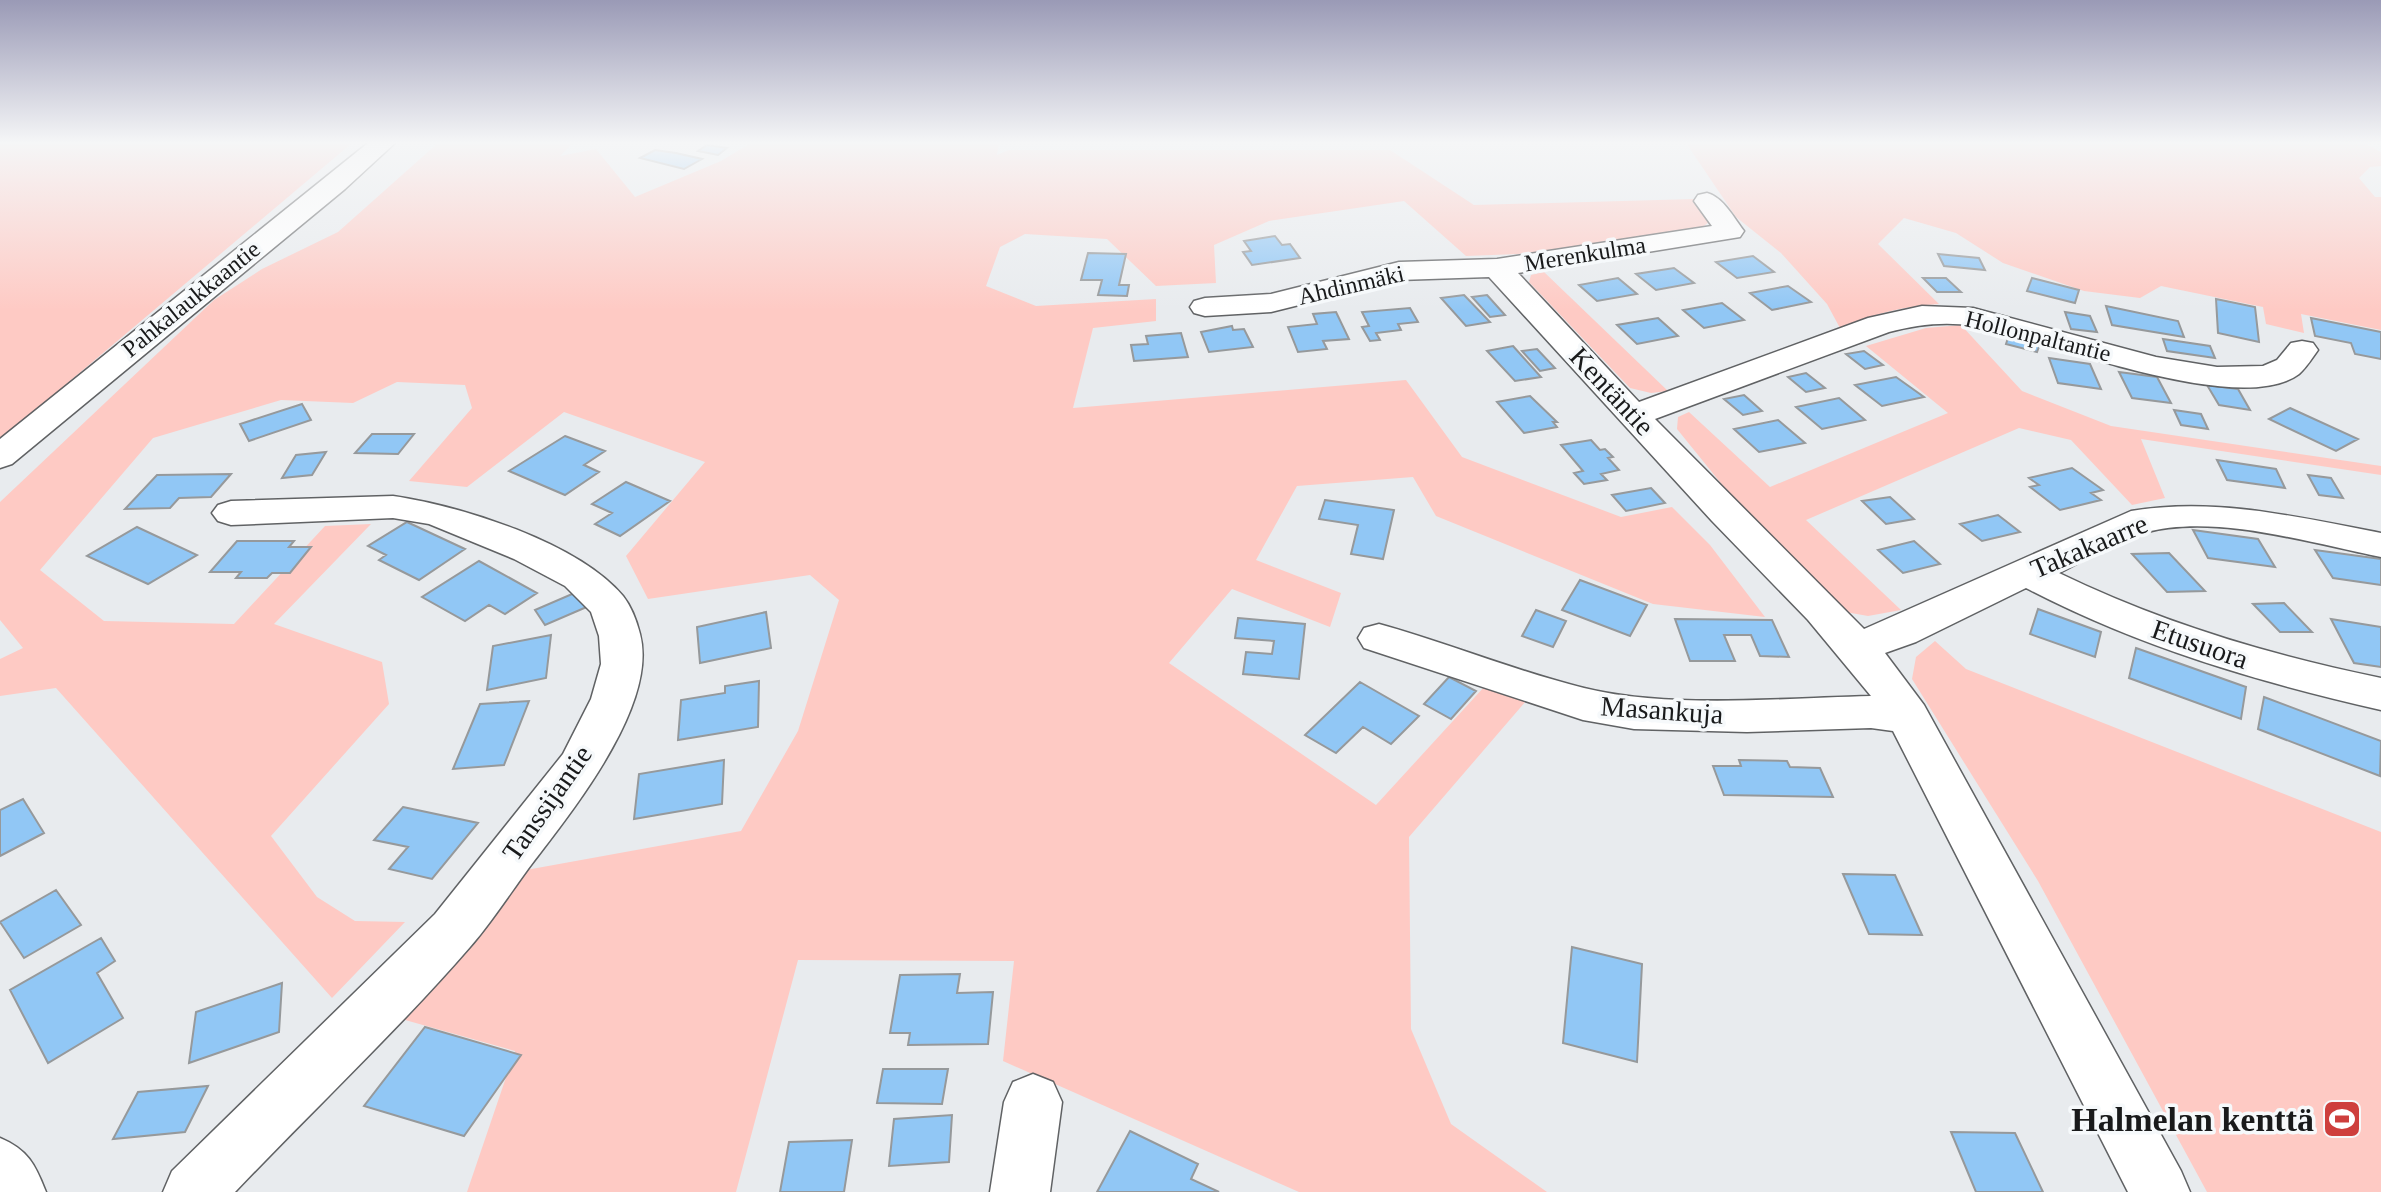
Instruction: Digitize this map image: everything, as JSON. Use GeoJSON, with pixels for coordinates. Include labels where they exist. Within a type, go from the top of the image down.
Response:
{"type":"FeatureCollection","features":[{"type":"Feature","properties":{"kind":"street","name":"Pahkalaukkaantie"},"geometry":{"type":"LineString","coordinates":[[0,457],[180,306],[319,199]]}},
{"type":"Feature","properties":{"kind":"street","name":"Merenkulma"},"geometry":{"type":"LineString","coordinates":[[1497,268],[1730,231],[1707,201]]}},
{"type":"Feature","properties":{"kind":"street","name":"Ahdinmäki"},"geometry":{"type":"LineString","coordinates":[[1205,307],[1271,303],[1399,271],[1497,268]]}},
{"type":"Feature","properties":{"kind":"street","name":"Kentäntie"},"geometry":{"type":"LineString","coordinates":[[1497,268],[1727,515],[1859,646]]}},
{"type":"Feature","properties":{"kind":"street","name":"Hollonpaltantie"},"geometry":{"type":"LineString","coordinates":[[1634,415],[1879,325],[1922,315],[1973,317],[2000,322],[2154,366],[2217,377],[2268,376],[2288,367],[2302,350]]}},
{"type":"Feature","properties":{"kind":"street","name":"Tanssijantie"},"geometry":{"type":"LineString","coordinates":[[193,1192],[453,930],[580,765],[613,699],[622,664],[620,636],[609,606],[579,577],[528,550],[437,514],[393,507],[231,513]]}},
{"type":"Feature","properties":{"kind":"street","name":"Takakaarre"},"geometry":{"type":"LineString","coordinates":[[1859,646],[1901,632],[2131,523],[2160,516],[2194,516],[2254,523],[2381,545]]}},
{"type":"Feature","properties":{"kind":"street","name":"Etusuora"},"geometry":{"type":"LineString","coordinates":[[2026,572],[2066,593],[2211,652],[2381,694]]}},
{"type":"Feature","properties":{"kind":"street","name":"Masankuja"},"geometry":{"type":"LineString","coordinates":[[1379,638],[1583,704],[1634,713],[1747,716],[1871,712],[1908,717]]}},
{"type":"Feature","properties":{"kind":"street"},"geometry":{"type":"LineString","coordinates":[[1859,646],[1884,677],[1908,717],[2160,1192]]}},
{"type":"Feature","properties":{"kind":"street"},"geometry":{"type":"LineString","coordinates":[[1020,1192],[1033,1102]]}},
{"type":"Feature","properties":{"kind":"street"},"geometry":{"type":"LineString","coordinates":[[0,1168],[16,1192]]}},
{"type":"Feature","properties":{"kind":"shaded area"},"geometry":{"type":"Polygon","coordinates":[[[0,199],[286,199],[0,440],[0,199]]]}},
{"type":"Feature","properties":{"kind":"shaded area"},"geometry":{"type":"Polygon","coordinates":[[[375,199],[1464,199],[1474,205],[1694,199],[1709,222],[1696,232],[1518,254],[1466,256],[1404,201],[1269,221],[1214,245],[1216,283],[1156,286],[1107,239],[1025,234],[1000,247],[986,286],[1036,306],[1156,299],[1156,321],[1093,328],[1073,408],[1406,380],[1462,457],[1621,517],[1672,507],[1710,545],[1765,617],[1653,604],[1436,516],[1413,477],[1297,486],[1256,560],[1341,593],[1330,627],[1232,589],[1169,663],[1376,805],[1485,686],[1526,701],[1409,837],[1411,1029],[1451,1124],[1547,1192],[1299,1192],[1003,1061],[1014,961],[798,960],[736,1192],[467,1192],[515,1051],[398,1018],[526,870],[741,831],[798,731],[839,600],[810,575],[648,599],[626,556],[705,462],[564,412],[467,487],[409,481],[472,408],[465,385],[397,382],[353,403],[281,400],[153,438],[40,570],[104,621],[234,624],[325,526],[371,524],[274,624],[382,662],[389,704],[271,836],[317,897],[355,921],[405,922],[332,998],[56,688],[0,696],[0,659],[23,648],[0,620],[0,502],[214,300],[262,269],[338,232],[375,199]]]}},
{"type":"Feature","properties":{"kind":"shaded area"},"geometry":{"type":"Polygon","coordinates":[[[1724,199],[2381,199],[2381,330],[2301,314],[2304,333],[2266,324],[2263,307],[2161,286],[2140,298],[2084,291],[2003,263],[1956,233],[1904,218],[1878,244],[1939,304],[1889,312],[1840,328],[1827,304],[1781,253],[1736,217],[1724,199]]]}},
{"type":"Feature","properties":{"kind":"shaded area"},"geometry":{"type":"Polygon","coordinates":[[[1544,272],[1668,391],[1651,393],[1630,388],[1529,282],[1531,275],[1544,272]]]}},
{"type":"Feature","properties":{"kind":"shaded area"},"geometry":{"type":"Polygon","coordinates":[[[1961,325],[2022,391],[2111,426],[2381,466],[2381,475],[2141,439],[2165,498],[2132,505],[2071,440],[2019,428],[1806,520],[1901,610],[1868,616],[1840,611],[1758,529],[1677,429],[1678,417],[1689,412],[1770,487],[1948,413],[1866,346],[1926,328],[1961,325]]]}},
{"type":"Feature","properties":{"kind":"shaded area"},"geometry":{"type":"Polygon","coordinates":[[[1935,641],[1966,669],[2381,832],[2381,1192],[2207,1192],[2038,881],[1912,679],[1916,657],[1935,641]]]}},
{"type":"Feature","properties":{"kind":"building"},"geometry":{"type":"Polygon","coordinates":[[[1275,236],[1282,245],[1290,244],[1300,258],[1252,265],[1243,252],[1251,251],[1244,241],[1275,236]]]}},
{"type":"Feature","properties":{"kind":"building"},"geometry":{"type":"Polygon","coordinates":[[[1088,253],[1126,254],[1119,285],[1129,285],[1127,296],[1098,295],[1102,280],[1081,280],[1088,253]]]}},
{"type":"Feature","properties":{"kind":"building"},"geometry":{"type":"Polygon","coordinates":[[[1938,254],[1979,258],[1985,270],[1944,266],[1938,254]]]}},
{"type":"Feature","properties":{"kind":"building"},"geometry":{"type":"Polygon","coordinates":[[[1753,256],[1774,272],[1737,278],[1716,262],[1753,256]]]}},
{"type":"Feature","properties":{"kind":"building"},"geometry":{"type":"Polygon","coordinates":[[[1674,268],[1694,283],[1656,290],[1636,274],[1674,268]]]}},
{"type":"Feature","properties":{"kind":"building"},"geometry":{"type":"Polygon","coordinates":[[[1618,278],[1637,294],[1597,301],[1579,285],[1618,278]]]}},
{"type":"Feature","properties":{"kind":"building"},"geometry":{"type":"Polygon","coordinates":[[[1923,278],[1946,278],[1961,292],[1937,292],[1923,278]]]}},
{"type":"Feature","properties":{"kind":"building"},"geometry":{"type":"Polygon","coordinates":[[[2032,278],[2079,290],[2075,303],[2027,291],[2032,278]]]}},
{"type":"Feature","properties":{"kind":"building"},"geometry":{"type":"Polygon","coordinates":[[[1788,286],[1811,302],[1772,310],[1750,293],[1788,286]]]}},
{"type":"Feature","properties":{"kind":"building"},"geometry":{"type":"Polygon","coordinates":[[[1464,295],[1490,322],[1466,326],[1441,298],[1464,295]]]}},
{"type":"Feature","properties":{"kind":"building"},"geometry":{"type":"Polygon","coordinates":[[[1487,295],[1505,315],[1490,317],[1472,297],[1487,295]]]}},
{"type":"Feature","properties":{"kind":"building"},"geometry":{"type":"Polygon","coordinates":[[[2216,299],[2255,307],[2259,342],[2218,333],[2216,299]]]}},
{"type":"Feature","properties":{"kind":"building"},"geometry":{"type":"Polygon","coordinates":[[[1722,303],[1744,320],[1704,328],[1683,310],[1722,303]]]}},
{"type":"Feature","properties":{"kind":"building"},"geometry":{"type":"Polygon","coordinates":[[[2106,306],[2178,321],[2184,337],[2112,325],[2106,306]]]}},
{"type":"Feature","properties":{"kind":"building"},"geometry":{"type":"Polygon","coordinates":[[[1410,308],[1418,322],[1398,324],[1401,330],[1376,333],[1380,340],[1370,341],[1362,327],[1369,326],[1362,312],[1410,308]]]}},
{"type":"Feature","properties":{"kind":"building"},"geometry":{"type":"Polygon","coordinates":[[[1336,312],[1349,339],[1323,341],[1327,349],[1298,352],[1288,327],[1317,324],[1313,314],[1336,312]]]}},
{"type":"Feature","properties":{"kind":"building"},"geometry":{"type":"Polygon","coordinates":[[[2065,312],[2090,316],[2097,332],[2071,329],[2065,312]]]}},
{"type":"Feature","properties":{"kind":"building"},"geometry":{"type":"Polygon","coordinates":[[[1658,318],[1678,336],[1637,344],[1617,325],[1658,318]]]}},
{"type":"Feature","properties":{"kind":"building"},"geometry":{"type":"Polygon","coordinates":[[[2311,318],[2381,332],[2381,359],[2355,354],[2351,343],[2315,336],[2311,318]]]}},
{"type":"Feature","properties":{"kind":"building"},"geometry":{"type":"Polygon","coordinates":[[[1232,326],[1233,330],[1244,329],[1253,347],[1209,352],[1201,332],[1232,326]]]}},
{"type":"Feature","properties":{"kind":"building"},"geometry":{"type":"Polygon","coordinates":[[[1181,333],[1188,357],[1134,361],[1131,345],[1148,344],[1146,336],[1181,333]]]}},
{"type":"Feature","properties":{"kind":"building"},"geometry":{"type":"Polygon","coordinates":[[[2009,335],[2040,344],[2037,352],[2006,344],[2009,335]]]}},
{"type":"Feature","properties":{"kind":"building"},"geometry":{"type":"Polygon","coordinates":[[[2163,339],[2210,346],[2215,358],[2167,351],[2163,339]]]}},
{"type":"Feature","properties":{"kind":"building"},"geometry":{"type":"Polygon","coordinates":[[[1513,346],[1541,377],[1515,381],[1487,351],[1513,346]]]}},
{"type":"Feature","properties":{"kind":"building"},"geometry":{"type":"Polygon","coordinates":[[[1537,349],[1555,368],[1540,371],[1522,351],[1537,349]]]}},
{"type":"Feature","properties":{"kind":"building"},"geometry":{"type":"Polygon","coordinates":[[[1864,351],[1883,365],[1865,369],[1846,354],[1864,351]]]}},
{"type":"Feature","properties":{"kind":"building"},"geometry":{"type":"Polygon","coordinates":[[[2049,358],[2090,364],[2101,389],[2058,383],[2049,358]]]}},
{"type":"Feature","properties":{"kind":"building"},"geometry":{"type":"Polygon","coordinates":[[[2119,372],[2157,377],[2171,403],[2132,398],[2119,372]]]}},
{"type":"Feature","properties":{"kind":"building"},"geometry":{"type":"Polygon","coordinates":[[[1806,373],[1825,388],[1806,392],[1788,377],[1806,373]]]}},
{"type":"Feature","properties":{"kind":"building"},"geometry":{"type":"Polygon","coordinates":[[[1896,377],[1924,397],[1882,406],[1855,385],[1896,377]]]}},
{"type":"Feature","properties":{"kind":"building"},"geometry":{"type":"Polygon","coordinates":[[[2207,385],[2238,389],[2250,410],[2219,405],[2207,385]]]}},
{"type":"Feature","properties":{"kind":"building"},"geometry":{"type":"Polygon","coordinates":[[[1744,395],[1762,411],[1743,415],[1724,399],[1744,395]]]}},
{"type":"Feature","properties":{"kind":"building"},"geometry":{"type":"Polygon","coordinates":[[[1530,396],[1557,422],[1553,422],[1557,427],[1524,433],[1497,402],[1530,396]]]}},
{"type":"Feature","properties":{"kind":"building"},"geometry":{"type":"Polygon","coordinates":[[[1839,398],[1865,420],[1822,429],[1796,407],[1839,398]]]}},
{"type":"Feature","properties":{"kind":"building"},"geometry":{"type":"Polygon","coordinates":[[[302,404],[311,420],[249,441],[240,424],[302,404]]]}},
{"type":"Feature","properties":{"kind":"building"},"geometry":{"type":"Polygon","coordinates":[[[2290,408],[2358,439],[2336,451],[2269,419],[2290,408]]]}},
{"type":"Feature","properties":{"kind":"building"},"geometry":{"type":"Polygon","coordinates":[[[2174,410],[2201,414],[2208,429],[2181,425],[2174,410]]]}},
{"type":"Feature","properties":{"kind":"building"},"geometry":{"type":"Polygon","coordinates":[[[1778,420],[1805,443],[1759,452],[1734,429],[1778,420]]]}},
{"type":"Feature","properties":{"kind":"building"},"geometry":{"type":"Polygon","coordinates":[[[372,434],[414,434],[398,454],[355,453],[372,434]]]}},
{"type":"Feature","properties":{"kind":"building"},"geometry":{"type":"Polygon","coordinates":[[[565,436],[605,451],[584,465],[599,472],[565,495],[509,471],[565,436]]]}},
{"type":"Feature","properties":{"kind":"building"},"geometry":{"type":"Polygon","coordinates":[[[1591,440],[1600,450],[1605,449],[1613,457],[1608,458],[1619,470],[1601,474],[1607,480],[1584,484],[1574,473],[1583,471],[1561,445],[1591,440]]]}},
{"type":"Feature","properties":{"kind":"building"},"geometry":{"type":"Polygon","coordinates":[[[326,452],[312,475],[282,478],[296,455],[326,452]]]}},
{"type":"Feature","properties":{"kind":"building"},"geometry":{"type":"Polygon","coordinates":[[[2217,460],[2276,469],[2285,488],[2227,480],[2217,460]]]}},
{"type":"Feature","properties":{"kind":"building"},"geometry":{"type":"Polygon","coordinates":[[[2072,468],[2103,490],[2091,493],[2101,500],[2060,510],[2030,487],[2039,485],[2029,478],[2072,468]]]}},
{"type":"Feature","properties":{"kind":"building"},"geometry":{"type":"Polygon","coordinates":[[[231,474],[211,497],[179,498],[170,508],[125,509],[157,475],[231,474]]]}},
{"type":"Feature","properties":{"kind":"building"},"geometry":{"type":"Polygon","coordinates":[[[2308,475],[2331,478],[2343,498],[2319,495],[2308,475]]]}},
{"type":"Feature","properties":{"kind":"building"},"geometry":{"type":"Polygon","coordinates":[[[626,482],[670,501],[620,536],[595,524],[612,513],[592,504],[626,482]]]}},
{"type":"Feature","properties":{"kind":"building"},"geometry":{"type":"Polygon","coordinates":[[[1651,488],[1665,503],[1626,511],[1612,495],[1651,488]]]}},
{"type":"Feature","properties":{"kind":"building"},"geometry":{"type":"Polygon","coordinates":[[[1890,497],[1914,519],[1886,524],[1862,501],[1890,497]]]}},
{"type":"Feature","properties":{"kind":"building"},"geometry":{"type":"Polygon","coordinates":[[[1325,500],[1394,510],[1383,559],[1351,554],[1358,525],[1319,519],[1325,500]]]}},
{"type":"Feature","properties":{"kind":"building"},"geometry":{"type":"Polygon","coordinates":[[[1998,515],[2020,532],[1982,541],[1960,524],[1998,515]]]}},
{"type":"Feature","properties":{"kind":"building"},"geometry":{"type":"Polygon","coordinates":[[[407,522],[465,549],[419,580],[379,560],[386,555],[368,546],[407,522]]]}},
{"type":"Feature","properties":{"kind":"building"},"geometry":{"type":"Polygon","coordinates":[[[137,527],[197,555],[148,584],[87,556],[137,527]]]}},
{"type":"Feature","properties":{"kind":"building"},"geometry":{"type":"Polygon","coordinates":[[[2193,530],[2258,539],[2275,567],[2208,558],[2193,530]]]}},
{"type":"Feature","properties":{"kind":"building"},"geometry":{"type":"Polygon","coordinates":[[[237,541],[294,541],[289,547],[311,547],[290,573],[272,573],[267,578],[236,578],[241,572],[210,572],[237,541]]]}},
{"type":"Feature","properties":{"kind":"building"},"geometry":{"type":"Polygon","coordinates":[[[1914,541],[1940,564],[1903,573],[1878,550],[1914,541]]]}},
{"type":"Feature","properties":{"kind":"building"},"geometry":{"type":"Polygon","coordinates":[[[2315,550],[2381,559],[2381,585],[2333,578],[2315,550]]]}},
{"type":"Feature","properties":{"kind":"building"},"geometry":{"type":"Polygon","coordinates":[[[2169,553],[2205,591],[2167,592],[2132,554],[2169,553]]]}},
{"type":"Feature","properties":{"kind":"building"},"geometry":{"type":"Polygon","coordinates":[[[479,561],[537,593],[505,614],[489,605],[465,621],[422,597],[479,561]]]}},
{"type":"Feature","properties":{"kind":"building"},"geometry":{"type":"Polygon","coordinates":[[[1580,580],[1647,605],[1630,636],[1562,610],[1580,580]]]}},
{"type":"Feature","properties":{"kind":"building"},"geometry":{"type":"Polygon","coordinates":[[[579,591],[589,606],[545,625],[535,610],[579,591]]]}},
{"type":"Feature","properties":{"kind":"building"},"geometry":{"type":"Polygon","coordinates":[[[2284,603],[2312,632],[2280,632],[2253,604],[2284,603]]]}},
{"type":"Feature","properties":{"kind":"building"},"geometry":{"type":"Polygon","coordinates":[[[2038,609],[2101,632],[2095,657],[2030,634],[2038,609]]]}},
{"type":"Feature","properties":{"kind":"building"},"geometry":{"type":"Polygon","coordinates":[[[1536,610],[1566,621],[1553,647],[1522,636],[1536,610]]]}},
{"type":"Feature","properties":{"kind":"building"},"geometry":{"type":"Polygon","coordinates":[[[766,612],[771,648],[700,663],[697,627],[766,612]]]}},
{"type":"Feature","properties":{"kind":"building"},"geometry":{"type":"Polygon","coordinates":[[[1238,618],[1305,624],[1299,679],[1243,674],[1246,652],[1272,654],[1274,641],[1235,638],[1238,618]]]}},
{"type":"Feature","properties":{"kind":"building"},"geometry":{"type":"Polygon","coordinates":[[[1675,619],[1772,620],[1789,657],[1760,656],[1751,635],[1724,635],[1735,661],[1690,661],[1675,619]]]}},
{"type":"Feature","properties":{"kind":"building"},"geometry":{"type":"Polygon","coordinates":[[[2331,619],[2381,627],[2381,667],[2354,663],[2331,619]]]}},
{"type":"Feature","properties":{"kind":"building"},"geometry":{"type":"Polygon","coordinates":[[[551,635],[546,678],[487,690],[493,646],[551,635]]]}},
{"type":"Feature","properties":{"kind":"building"},"geometry":{"type":"Polygon","coordinates":[[[2136,648],[2246,687],[2241,719],[2129,678],[2136,648]]]}},
{"type":"Feature","properties":{"kind":"building"},"geometry":{"type":"Polygon","coordinates":[[[1449,677],[1476,691],[1451,719],[1424,704],[1449,677]]]}},
{"type":"Feature","properties":{"kind":"building"},"geometry":{"type":"Polygon","coordinates":[[[759,681],[758,727],[678,740],[681,700],[725,693],[725,686],[759,681]]]}},
{"type":"Feature","properties":{"kind":"building"},"geometry":{"type":"Polygon","coordinates":[[[1360,682],[1419,716],[1391,744],[1363,727],[1336,753],[1305,735],[1360,682]]]}},
{"type":"Feature","properties":{"kind":"building"},"geometry":{"type":"Polygon","coordinates":[[[2264,697],[2381,741],[2380,776],[2258,729],[2264,697]]]}},
{"type":"Feature","properties":{"kind":"building"},"geometry":{"type":"Polygon","coordinates":[[[529,701],[504,765],[453,769],[480,704],[529,701]]]}},
{"type":"Feature","properties":{"kind":"building"},"geometry":{"type":"Polygon","coordinates":[[[724,760],[722,804],[634,819],[639,774],[724,760]]]}},
{"type":"Feature","properties":{"kind":"building"},"geometry":{"type":"Polygon","coordinates":[[[1739,760],[1787,761],[1790,767],[1820,768],[1833,797],[1724,795],[1713,766],[1741,766],[1739,760]]]}},
{"type":"Feature","properties":{"kind":"building"},"geometry":{"type":"Polygon","coordinates":[[[23,799],[44,833],[0,856],[0,810],[23,799]]]}},
{"type":"Feature","properties":{"kind":"building"},"geometry":{"type":"Polygon","coordinates":[[[403,807],[478,823],[432,879],[389,869],[408,847],[374,840],[403,807]]]}},
{"type":"Feature","properties":{"kind":"building"},"geometry":{"type":"Polygon","coordinates":[[[1843,874],[1895,875],[1922,935],[1869,934],[1843,874]]]}},
{"type":"Feature","properties":{"kind":"building"},"geometry":{"type":"Polygon","coordinates":[[[56,890],[81,925],[24,958],[0,922],[56,890]]]}},
{"type":"Feature","properties":{"kind":"building"},"geometry":{"type":"Polygon","coordinates":[[[101,938],[115,961],[97,973],[123,1018],[48,1063],[10,990],[101,938]]]}},
{"type":"Feature","properties":{"kind":"building"},"geometry":{"type":"Polygon","coordinates":[[[1572,947],[1642,964],[1637,1062],[1563,1043],[1572,947]]]}},
{"type":"Feature","properties":{"kind":"building"},"geometry":{"type":"Polygon","coordinates":[[[960,974],[957,993],[993,992],[988,1044],[908,1045],[910,1033],[890,1033],[900,975],[960,974]]]}},
{"type":"Feature","properties":{"kind":"building"},"geometry":{"type":"Polygon","coordinates":[[[282,983],[279,1032],[189,1063],[196,1012],[282,983]]]}},
{"type":"Feature","properties":{"kind":"building"},"geometry":{"type":"Polygon","coordinates":[[[425,1027],[521,1055],[464,1136],[364,1106],[425,1027]]]}},
{"type":"Feature","properties":{"kind":"building"},"geometry":{"type":"Polygon","coordinates":[[[883,1069],[948,1069],[942,1104],[877,1103],[883,1069]]]}},
{"type":"Feature","properties":{"kind":"building"},"geometry":{"type":"Polygon","coordinates":[[[208,1086],[185,1132],[113,1139],[138,1092],[208,1086]]]}},
{"type":"Feature","properties":{"kind":"building"},"geometry":{"type":"Polygon","coordinates":[[[952,1115],[949,1162],[889,1166],[894,1119],[952,1115]]]}},
{"type":"Feature","properties":{"kind":"building"},"geometry":{"type":"Polygon","coordinates":[[[1130,1131],[1198,1164],[1191,1179],[1219,1192],[1097,1192],[1130,1131]]]}},
{"type":"Feature","properties":{"kind":"building"},"geometry":{"type":"Polygon","coordinates":[[[1951,1132],[2015,1133],[2043,1192],[1976,1192],[1951,1132]]]}},
{"type":"Feature","properties":{"kind":"building"},"geometry":{"type":"Polygon","coordinates":[[[852,1140],[844,1192],[780,1192],[789,1142],[852,1140]]]}},
{"type":"Feature","properties":{"kind":"place","name":"Halmelan kenttä"},"geometry":{"type":"Point","coordinates":[2342,1119]}}]}
